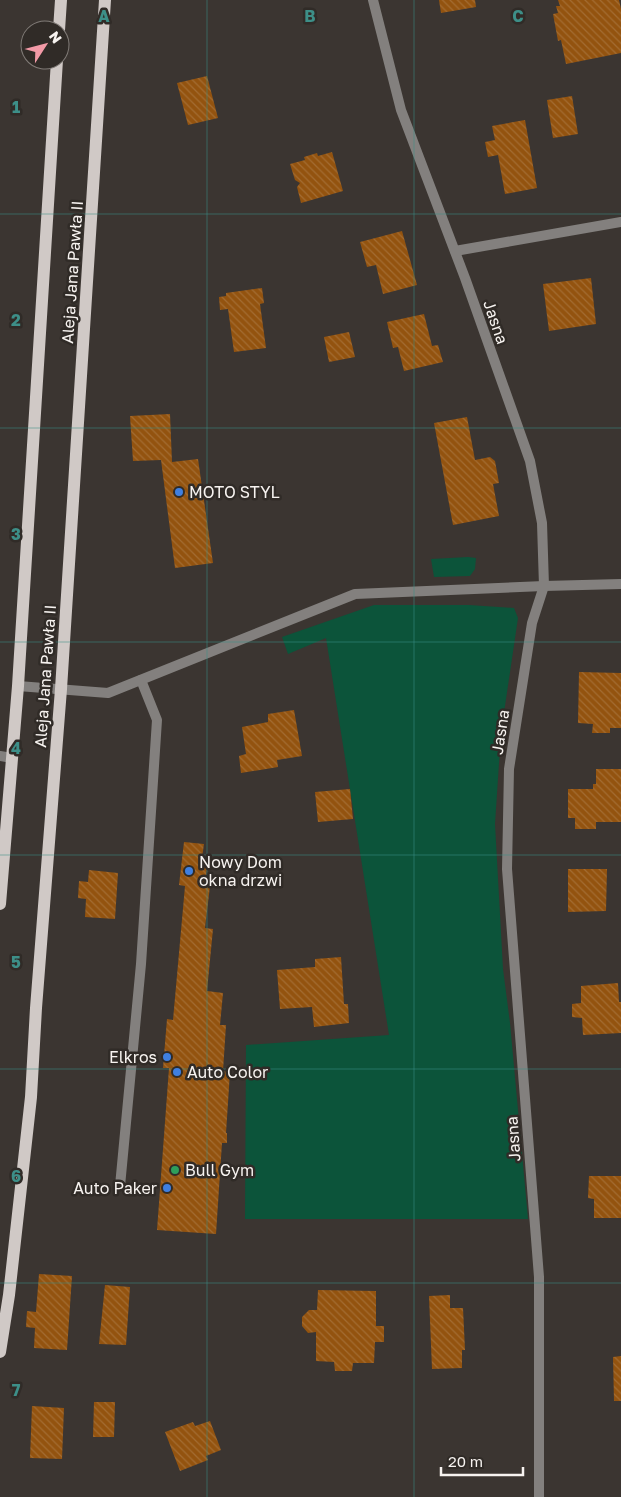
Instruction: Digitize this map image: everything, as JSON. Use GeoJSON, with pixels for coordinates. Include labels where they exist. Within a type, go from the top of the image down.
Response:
{"type":"FeatureCollection","features":[{"type":"Feature","properties":{"kind":"main road"},"geometry":{"type":"LineString","coordinates":[[60,20],[61,0]]}},
{"type":"Feature","properties":{"kind":"main road","name":"Aleja Jana Pawła II"},"geometry":{"type":"LineString","coordinates":[[0,1352],[9,1295],[31,1097],[36,1008],[61,689],[106,0]]}},
{"type":"Feature","properties":{"kind":"main road","name":"Aleja Jana Pawła II"},"geometry":{"type":"LineString","coordinates":[[0,904],[6,757],[18,686],[56,70]]}},
{"type":"Feature","properties":{"kind":"street","name":"Jasna"},"geometry":{"type":"LineString","coordinates":[[373,0],[401,110],[455,251],[530,461],[542,523],[544,586],[532,623],[509,769],[507,869],[539,1277],[539,1497]]}},
{"type":"Feature","properties":{"kind":"street"},"geometry":{"type":"LineString","coordinates":[[455,251],[621,222]]}},
{"type":"Feature","properties":{"kind":"street"},"geometry":{"type":"LineString","coordinates":[[18,686],[108,693],[355,594],[621,584]]}},
{"type":"Feature","properties":{"kind":"street"},"geometry":{"type":"LineString","coordinates":[[120,1186],[141,964],[157,720],[141,680]]}},
{"type":"Feature","properties":{"kind":"green space"},"geometry":{"type":"Polygon","coordinates":[[[476,558],[475,569],[470,576],[434,577],[431,559],[476,558]]]}},
{"type":"Feature","properties":{"kind":"green space"},"geometry":{"type":"Polygon","coordinates":[[[374,605],[469,605],[514,608],[518,618],[501,733],[495,824],[503,969],[510,1023],[528,1219],[245,1219],[246,1045],[389,1035],[326,638],[288,654],[282,637],[374,605]]]}},
{"type":"Feature","properties":{"kind":"building"},"geometry":{"type":"Polygon","coordinates":[[[439,0],[475,0],[476,7],[441,13],[439,0]]]}},
{"type":"Feature","properties":{"kind":"building"},"geometry":{"type":"Polygon","coordinates":[[[558,0],[619,0],[621,9],[621,53],[566,64],[561,40],[558,41],[553,14],[558,13],[556,6],[560,6],[558,0]]]}},
{"type":"Feature","properties":{"kind":"building"},"geometry":{"type":"Polygon","coordinates":[[[207,76],[218,118],[188,125],[177,83],[207,76]]]}},
{"type":"Feature","properties":{"kind":"building"},"geometry":{"type":"Polygon","coordinates":[[[572,96],[578,134],[553,138],[547,100],[572,96]]]}},
{"type":"Feature","properties":{"kind":"building"},"geometry":{"type":"Polygon","coordinates":[[[525,120],[537,188],[505,194],[498,155],[488,157],[485,142],[495,140],[492,126],[525,120]]]}},
{"type":"Feature","properties":{"kind":"building"},"geometry":{"type":"Polygon","coordinates":[[[332,152],[343,191],[301,203],[297,187],[300,183],[295,180],[290,164],[305,160],[304,157],[317,153],[318,156],[332,152]]]}},
{"type":"Feature","properties":{"kind":"building"},"geometry":{"type":"Polygon","coordinates":[[[402,231],[417,285],[383,294],[376,265],[367,267],[360,242],[402,231]]]}},
{"type":"Feature","properties":{"kind":"building"},"geometry":{"type":"Polygon","coordinates":[[[591,278],[596,324],[549,331],[543,284],[591,278]]]}},
{"type":"Feature","properties":{"kind":"building"},"geometry":{"type":"Polygon","coordinates":[[[262,288],[264,303],[260,304],[266,348],[234,352],[228,309],[220,310],[219,297],[226,296],[226,293],[262,288]]]}},
{"type":"Feature","properties":{"kind":"building"},"geometry":{"type":"Polygon","coordinates":[[[424,314],[432,346],[438,345],[443,362],[404,371],[398,347],[393,348],[387,322],[424,314]]]}},
{"type":"Feature","properties":{"kind":"building"},"geometry":{"type":"Polygon","coordinates":[[[349,332],[355,357],[329,362],[324,337],[349,332]]]}},
{"type":"Feature","properties":{"kind":"building"},"geometry":{"type":"Polygon","coordinates":[[[170,414],[172,462],[198,459],[213,563],[175,568],[161,460],[133,461],[130,416],[170,414]]]}},
{"type":"Feature","properties":{"kind":"building"},"geometry":{"type":"Polygon","coordinates":[[[467,417],[475,460],[490,457],[495,461],[499,483],[493,484],[499,516],[453,525],[434,423],[467,417]]]}},
{"type":"Feature","properties":{"kind":"building"},"geometry":{"type":"Polygon","coordinates":[[[579,672],[621,673],[621,728],[610,728],[610,733],[592,733],[593,724],[578,723],[579,672]]]}},
{"type":"Feature","properties":{"kind":"building"},"geometry":{"type":"Polygon","coordinates":[[[294,710],[302,756],[277,760],[278,767],[241,773],[239,756],[246,754],[242,727],[268,722],[268,714],[294,710]]]}},
{"type":"Feature","properties":{"kind":"building"},"geometry":{"type":"Polygon","coordinates":[[[596,769],[621,769],[621,822],[596,822],[596,829],[575,829],[575,818],[568,818],[568,789],[593,789],[593,784],[596,784],[596,769]]]}},
{"type":"Feature","properties":{"kind":"building"},"geometry":{"type":"Polygon","coordinates":[[[350,789],[353,819],[318,822],[315,792],[350,789]]]}},
{"type":"Feature","properties":{"kind":"building"},"geometry":{"type":"Polygon","coordinates":[[[184,842],[204,844],[201,865],[207,865],[205,886],[210,886],[205,928],[213,929],[207,991],[223,993],[220,1025],[226,1025],[223,1071],[230,1072],[227,1143],[222,1143],[216,1234],[157,1230],[169,1068],[163,1068],[167,1019],[173,1020],[185,886],[179,885],[184,842]]]}},
{"type":"Feature","properties":{"kind":"building"},"geometry":{"type":"Polygon","coordinates":[[[568,869],[607,869],[606,911],[568,912],[568,869]]]}},
{"type":"Feature","properties":{"kind":"building"},"geometry":{"type":"Polygon","coordinates":[[[89,870],[118,873],[115,919],[85,917],[86,899],[78,898],[79,881],[88,882],[89,870]]]}},
{"type":"Feature","properties":{"kind":"building"},"geometry":{"type":"Polygon","coordinates":[[[341,957],[344,1004],[348,1004],[349,1023],[314,1027],[312,1007],[280,1009],[277,970],[315,967],[315,959],[341,957]]]}},
{"type":"Feature","properties":{"kind":"building"},"geometry":{"type":"Polygon","coordinates":[[[618,983],[619,1002],[621,1002],[621,1033],[583,1035],[582,1018],[572,1017],[572,1004],[581,1003],[581,986],[618,983]]]}},
{"type":"Feature","properties":{"kind":"building"},"geometry":{"type":"Polygon","coordinates":[[[589,1176],[621,1176],[621,1218],[594,1218],[594,1199],[588,1198],[589,1176]]]}},
{"type":"Feature","properties":{"kind":"building"},"geometry":{"type":"Polygon","coordinates":[[[39,1274],[72,1276],[67,1350],[34,1348],[35,1328],[26,1327],[27,1311],[36,1312],[39,1274]]]}},
{"type":"Feature","properties":{"kind":"building"},"geometry":{"type":"Polygon","coordinates":[[[105,1285],[130,1287],[126,1345],[99,1344],[105,1285]]]}},
{"type":"Feature","properties":{"kind":"building"},"geometry":{"type":"Polygon","coordinates":[[[318,1290],[376,1291],[376,1326],[384,1326],[384,1342],[375,1342],[374,1363],[353,1363],[352,1371],[335,1371],[334,1362],[316,1361],[316,1332],[308,1333],[302,1326],[302,1317],[309,1310],[317,1310],[318,1290]]]}},
{"type":"Feature","properties":{"kind":"building"},"geometry":{"type":"Polygon","coordinates":[[[450,1295],[450,1308],[463,1308],[465,1350],[462,1350],[462,1368],[432,1369],[429,1296],[450,1295]]]}},
{"type":"Feature","properties":{"kind":"building"},"geometry":{"type":"Polygon","coordinates":[[[621,1356],[621,1401],[614,1401],[613,1357],[621,1356]]]}},
{"type":"Feature","properties":{"kind":"building"},"geometry":{"type":"Polygon","coordinates":[[[94,1402],[115,1402],[114,1437],[93,1437],[94,1402]]]}},
{"type":"Feature","properties":{"kind":"building"},"geometry":{"type":"Polygon","coordinates":[[[32,1406],[64,1408],[62,1459],[30,1458],[32,1406]]]}},
{"type":"Feature","properties":{"kind":"building"},"geometry":{"type":"Polygon","coordinates":[[[210,1421],[221,1450],[206,1456],[208,1460],[180,1471],[165,1432],[193,1422],[195,1426],[210,1421]]]}},
{"type":"Feature","properties":{"kind":"place","name":"MOTO STYL"},"geometry":{"type":"Point","coordinates":[179,492]}},
{"type":"Feature","properties":{"kind":"place","name":"Nowy Dom okna drzwi"},"geometry":{"type":"Point","coordinates":[189,871]}},
{"type":"Feature","properties":{"kind":"place","name":"Elkros"},"geometry":{"type":"Point","coordinates":[167,1057]}},
{"type":"Feature","properties":{"kind":"place","name":"Auto Color"},"geometry":{"type":"Point","coordinates":[177,1072]}},
{"type":"Feature","properties":{"kind":"place","name":"Bull Gym"},"geometry":{"type":"Point","coordinates":[175,1170]}},
{"type":"Feature","properties":{"kind":"place","name":"Auto Paker"},"geometry":{"type":"Point","coordinates":[167,1188]}}]}
